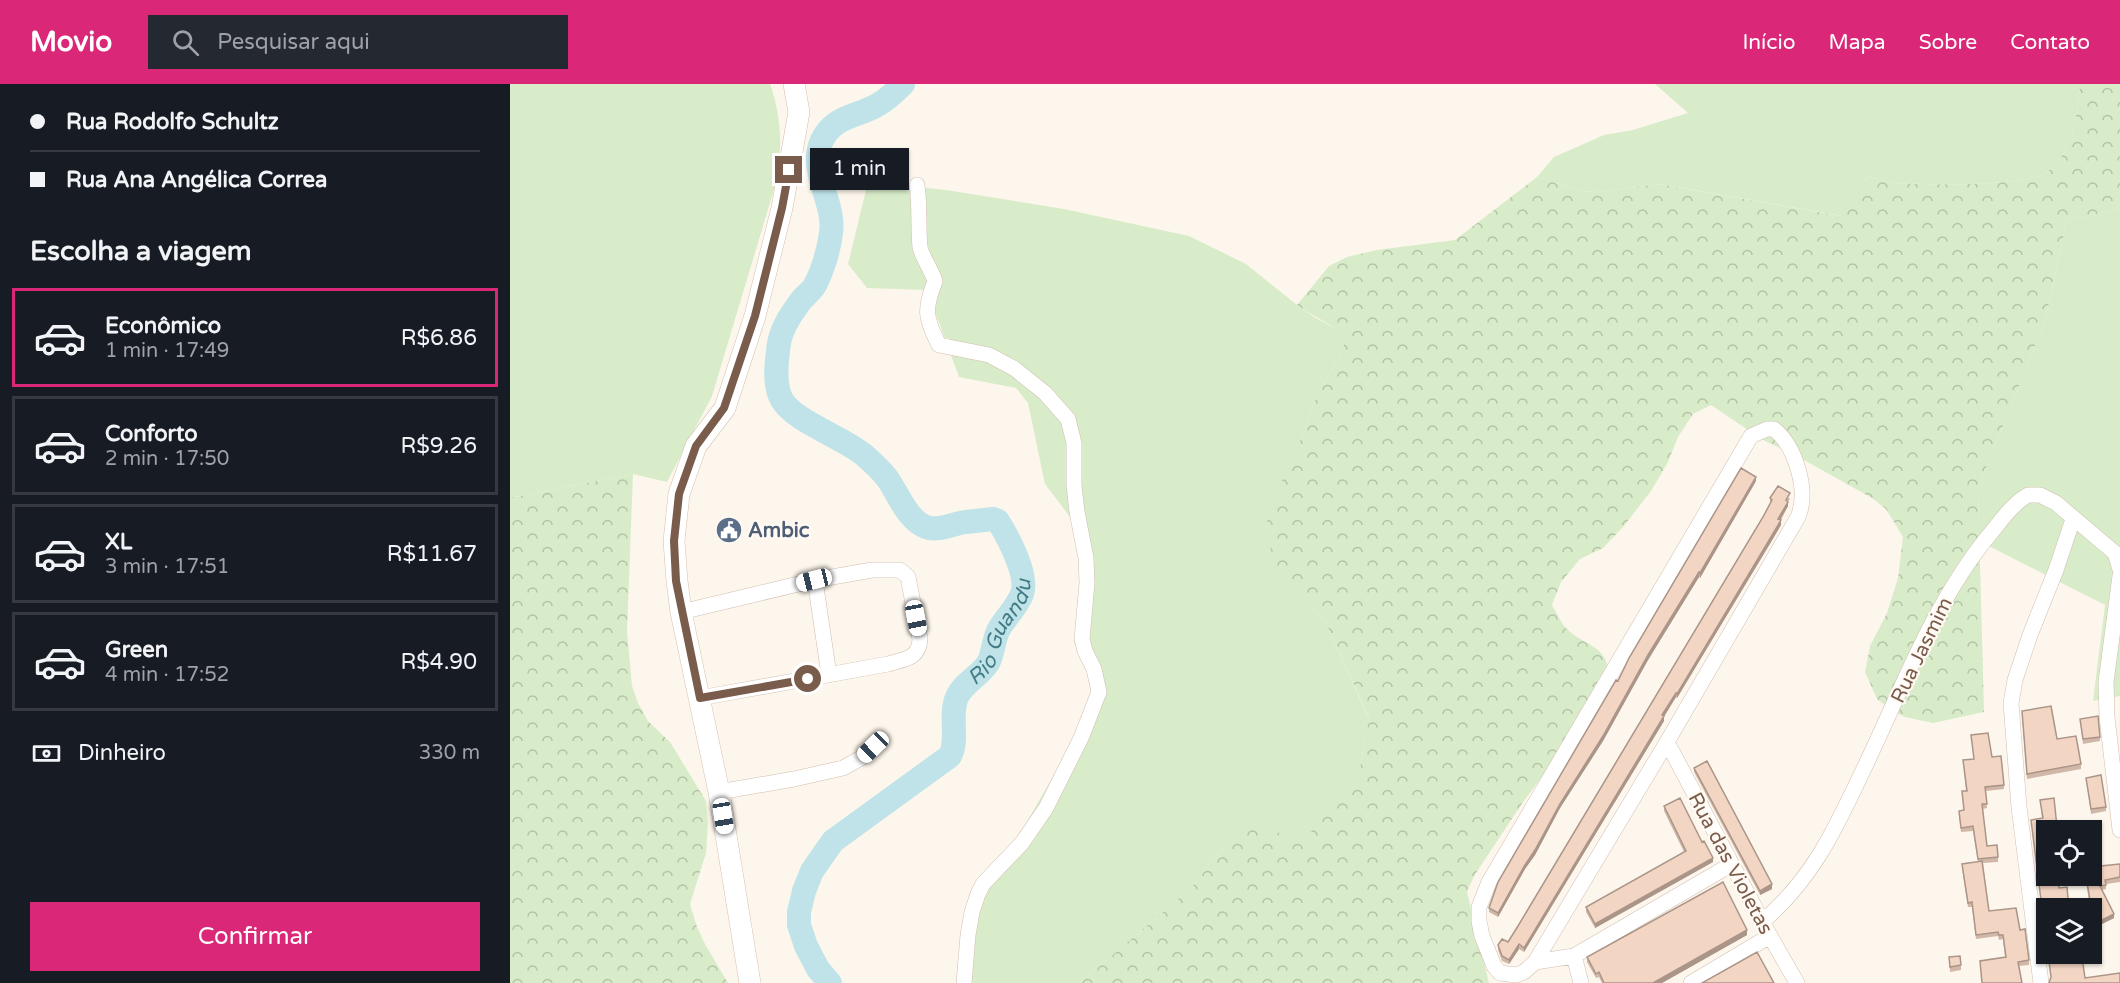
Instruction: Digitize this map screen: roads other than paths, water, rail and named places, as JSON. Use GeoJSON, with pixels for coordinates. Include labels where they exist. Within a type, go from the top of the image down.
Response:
{"type":"FeatureCollection","features":[{"type":"Feature","properties":{"kind":"street"},"geometry":{"type":"LineString","coordinates":[[750,983],[719,792],[681,612],[676,581],[674,541],[679,494],[696,446],[724,408],[755,316],[782,208],[799,112],[794,84]]}},
{"type":"Feature","properties":{"kind":"street"},"geometry":{"type":"LineString","coordinates":[[917,185],[920,207],[920,249],[931,267],[935,281],[927,302],[929,326],[939,345],[989,355],[1015,369],[1045,393],[1068,418],[1074,443],[1074,485],[1077,512],[1086,558],[1087,583],[1082,639],[1084,651],[1094,669],[1099,692],[1081,738],[1046,808],[1022,843],[983,884],[978,894],[968,935],[964,983]]}},
{"type":"Feature","properties":{"kind":"street"},"geometry":{"type":"LineString","coordinates":[[1767,429],[1774,429],[1788,447],[1797,466],[1802,483],[1802,508],[1667,742],[1534,962],[1524,972],[1516,975],[1500,973],[1494,966],[1486,949],[1479,921],[1479,907],[1485,890],[1751,436],[1767,429]]}},
{"type":"Feature","properties":{"kind":"street","name":"Rua Jasmim"},"geometry":{"type":"LineString","coordinates":[[1763,921],[1801,884],[1815,862],[1842,815],[1947,594],[2006,514],[2028,495],[2046,497],[2115,552],[2120,569]]}},
{"type":"Feature","properties":{"kind":"street"},"geometry":{"type":"LineString","coordinates":[[2041,983],[2019,807],[2012,703],[2015,680],[2073,519]]}},
{"type":"Feature","properties":{"kind":"street"},"geometry":{"type":"LineString","coordinates":[[681,612],[814,580],[872,570],[893,569],[904,572],[908,577],[920,639],[918,651],[907,659],[700,698]]}},
{"type":"Feature","properties":{"kind":"street"},"geometry":{"type":"LineString","coordinates":[[2120,576],[2106,682],[2107,717],[2120,830]]}},
{"type":"Feature","properties":{"kind":"street"},"geometry":{"type":"LineString","coordinates":[[814,580],[829,675]]}},
{"type":"Feature","properties":{"kind":"street","name":"Rua das Violetas"},"geometry":{"type":"LineString","coordinates":[[1667,742],[1797,983]]}},
{"type":"Feature","properties":{"kind":"street"},"geometry":{"type":"LineString","coordinates":[[719,792],[843,768],[861,758],[873,747]]}},
{"type":"Feature","properties":{"kind":"street"},"geometry":{"type":"LineString","coordinates":[[1534,962],[1574,956],[1732,864]]}},
{"type":"Feature","properties":{"kind":"street"},"geometry":{"type":"LineString","coordinates":[[1691,983],[1770,936]]}},
{"type":"Feature","properties":{"kind":"street"},"geometry":{"type":"LineString","coordinates":[[1574,956],[1581,983]]}},
{"type":"Feature","properties":{"kind":"waterway","name":"Rio Guandu"},"geometry":{"type":"LineString","coordinates":[[830,983],[818,969],[806,946],[799,925],[799,912],[804,891],[812,871],[833,841],[950,756],[954,742],[954,711],[957,697],[988,663],[999,629],[1017,603],[1023,586],[1020,567],[998,521],[993,519],[966,522],[941,528],[926,527],[919,523],[908,512],[887,478],[876,466],[855,448],[797,415],[788,408],[779,394],[776,376],[782,331],[788,319],[815,285],[823,266],[831,233],[829,209],[819,171],[819,147],[825,135],[836,123],[879,104],[903,84]]}},
{"type":"Feature","properties":{"kind":"place","name":"Ambic"},"geometry":{"type":"Point","coordinates":[729,530]}}]}
